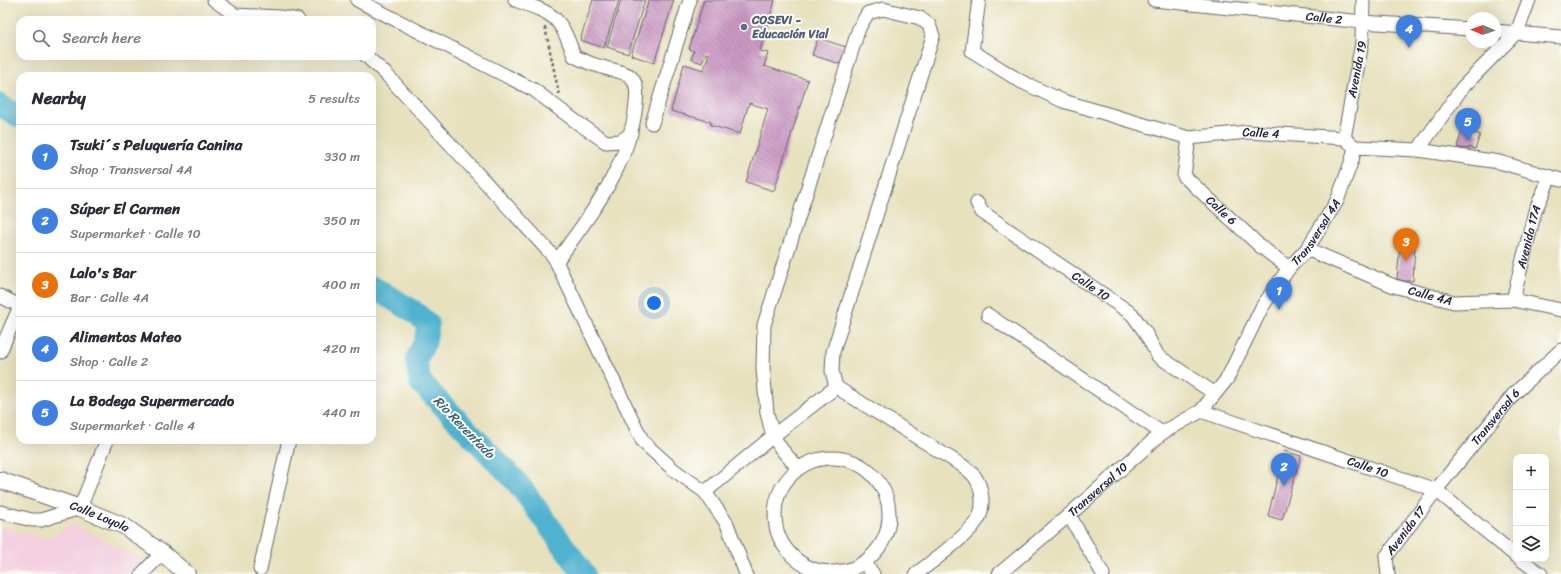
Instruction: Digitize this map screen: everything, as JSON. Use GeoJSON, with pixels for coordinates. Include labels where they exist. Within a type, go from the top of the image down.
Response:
{"type":"FeatureCollection","features":[{"type":"Feature","properties":{"kind":"main road","name":"Calle Loyola"},"geometry":{"type":"LineString","coordinates":[[0,480],[80,508],[124,526],[162,553],[187,574]]}},
{"type":"Feature","properties":{"kind":"street"},"geometry":{"type":"LineString","coordinates":[[214,0],[235,15],[258,16]]}},
{"type":"Feature","properties":{"kind":"street"},"geometry":{"type":"LineString","coordinates":[[357,0],[534,90],[606,142],[620,141],[631,134]]}},
{"type":"Feature","properties":{"kind":"street"},"geometry":{"type":"LineString","coordinates":[[515,0],[544,10],[552,15],[564,30],[574,56],[596,66],[615,72],[626,73],[631,77],[637,88],[635,113],[631,134],[610,183],[587,220],[556,262]]}},
{"type":"Feature","properties":{"kind":"street"},"geometry":{"type":"LineString","coordinates":[[652,123],[690,0]]}},
{"type":"Feature","properties":{"kind":"street","name":"Calle 4"},"geometry":{"type":"LineString","coordinates":[[979,0],[972,51],[1020,81],[1063,101],[1189,138],[1247,132],[1344,138]]}},
{"type":"Feature","properties":{"kind":"street","name":"Calle 2"},"geometry":{"type":"LineString","coordinates":[[1154,0],[1362,22],[1465,29]]}},
{"type":"Feature","properties":{"kind":"street","name":"Avenida 19"},"geometry":{"type":"LineString","coordinates":[[1344,138],[1362,43],[1363,0]]}},
{"type":"Feature","properties":{"kind":"street"},"geometry":{"type":"LineString","coordinates":[[1418,150],[1462,88],[1517,32],[1529,0]]}},
{"type":"Feature","properties":{"kind":"street"},"geometry":{"type":"LineString","coordinates":[[798,468],[782,450],[773,436],[764,393],[764,324],[859,28],[868,13],[883,9],[920,18],[929,25],[933,36],[833,352],[832,370],[836,387],[963,466],[975,476],[981,493],[982,508],[980,516],[970,529],[916,574]]}},
{"type":"Feature","properties":{"kind":"street"},"geometry":{"type":"LineString","coordinates":[[1501,31],[1561,37]]}},
{"type":"Feature","properties":{"kind":"street"},"geometry":{"type":"LineString","coordinates":[[370,60],[386,74],[548,251],[556,262],[643,442],[674,470],[705,492],[727,524],[746,574]]}},
{"type":"Feature","properties":{"kind":"street","name":"Calle 6"},"geometry":{"type":"LineString","coordinates":[[1189,138],[1184,176],[1260,246],[1289,268]]}},
{"type":"Feature","properties":{"kind":"street"},"geometry":{"type":"LineString","coordinates":[[1344,138],[1355,148],[1418,150],[1499,162],[1556,178]]}},
{"type":"Feature","properties":{"kind":"street","name":"Transversal 4A"},"geometry":{"type":"LineString","coordinates":[[1200,411],[1227,379],[1262,306],[1289,268],[1307,249],[1337,201],[1355,148]]}},
{"type":"Feature","properties":{"kind":"street","name":"Avenida 17A"},"geometry":{"type":"LineString","coordinates":[[1513,300],[1535,211],[1556,178]]}},
{"type":"Feature","properties":{"kind":"street","name":"Calle 10"},"geometry":{"type":"LineString","coordinates":[[977,203],[982,212],[1132,314],[1145,332],[1158,356],[1214,393]]}},
{"type":"Feature","properties":{"kind":"street","name":"Calle 4A"},"geometry":{"type":"LineString","coordinates":[[1307,249],[1394,286],[1454,302],[1513,300],[1561,310]]}},
{"type":"Feature","properties":{"kind":"street"},"geometry":{"type":"LineString","coordinates":[[0,296],[16,304]]}},
{"type":"Feature","properties":{"kind":"street"},"geometry":{"type":"LineString","coordinates":[[0,352],[16,315]]}},
{"type":"Feature","properties":{"kind":"street"},"geometry":{"type":"LineString","coordinates":[[988,316],[1162,433]]}},
{"type":"Feature","properties":{"kind":"street","name":"Transversal 6"},"geometry":{"type":"LineString","coordinates":[[1436,490],[1513,395],[1561,350]]}},
{"type":"Feature","properties":{"kind":"street"},"geometry":{"type":"LineString","coordinates":[[705,492],[836,387]]}},
{"type":"Feature","properties":{"kind":"street","name":"Calle 10"},"geometry":{"type":"LineString","coordinates":[[1200,411],[1436,490],[1513,554]]}},
{"type":"Feature","properties":{"kind":"street","name":"Transversal 10"},"geometry":{"type":"LineString","coordinates":[[999,574],[1162,433],[1200,411]]}},
{"type":"Feature","properties":{"kind":"street"},"geometry":{"type":"LineString","coordinates":[[0,512],[32,520],[41,520],[80,508],[105,444]]}},
{"type":"Feature","properties":{"kind":"street"},"geometry":{"type":"LineString","coordinates":[[260,569],[288,444]]}},
{"type":"Feature","properties":{"kind":"street"},"geometry":{"type":"LineString","coordinates":[[832,457],[850,460],[866,468],[879,481],[887,498],[890,516],[886,534],[878,550],[864,562],[848,570],[842,571],[831,572],[813,569],[798,561],[785,548],[778,532],[775,515],[778,497],[785,481],[798,468],[814,460],[832,457]]}},
{"type":"Feature","properties":{"kind":"street","name":"Avenida 17"},"geometry":{"type":"LineString","coordinates":[[1388,574],[1386,557],[1436,490]]}},
{"type":"Feature","properties":{"kind":"street"},"geometry":{"type":"LineString","coordinates":[[1069,515],[1103,574]]}},
{"type":"Feature","properties":{"kind":"street"},"geometry":{"type":"LineString","coordinates":[[142,574],[162,553]]}},
{"type":"Feature","properties":{"kind":"street"},"geometry":{"type":"LineString","coordinates":[[864,562],[873,574]]}},
{"type":"Feature","properties":{"kind":"street"},"geometry":{"type":"LineString","coordinates":[[1524,562],[1541,574]]}},
{"type":"Feature","properties":{"kind":"path"},"geometry":{"type":"LineString","coordinates":[[544,10],[552,63],[564,112]]}},
{"type":"Feature","properties":{"kind":"shaded area"},"geometry":{"type":"Polygon","coordinates":[[[72,524],[142,560],[159,574],[0,574],[0,527],[46,539],[72,524]]]}},
{"type":"Feature","properties":{"kind":"building"},"geometry":{"type":"Polygon","coordinates":[[[593,0],[619,0],[604,48],[580,40],[593,0]]]}},
{"type":"Feature","properties":{"kind":"building"},"geometry":{"type":"Polygon","coordinates":[[[621,0],[645,0],[628,54],[607,47],[621,0]]]}},
{"type":"Feature","properties":{"kind":"building"},"geometry":{"type":"Polygon","coordinates":[[[649,0],[674,0],[654,63],[631,55],[649,0]]]}},
{"type":"Feature","properties":{"kind":"building"},"geometry":{"type":"Polygon","coordinates":[[[704,0],[775,0],[760,51],[768,53],[764,66],[808,80],[774,191],[746,182],[768,109],[749,103],[740,134],[710,125],[711,122],[671,111],[684,64],[704,70],[709,54],[706,53],[702,63],[691,59],[694,51],[689,49],[704,0]]]}},
{"type":"Feature","properties":{"kind":"building"},"geometry":{"type":"Polygon","coordinates":[[[818,38],[846,47],[840,64],[812,55],[818,38]]]}},
{"type":"Feature","properties":{"kind":"building"},"geometry":{"type":"Polygon","coordinates":[[[1463,127],[1480,135],[1475,149],[1469,147],[1469,149],[1464,149],[1457,147],[1463,127]]]}},
{"type":"Feature","properties":{"kind":"building"},"geometry":{"type":"Polygon","coordinates":[[[1400,244],[1415,244],[1413,281],[1397,279],[1400,244]]]}},
{"type":"Feature","properties":{"kind":"building"},"geometry":{"type":"Polygon","coordinates":[[[1284,451],[1301,456],[1282,520],[1268,516],[1284,451]]]}},
{"type":"Feature","properties":{"kind":"waterway","name":"Rio Reventado"},"geometry":{"type":"LineString","coordinates":[[0,105],[16,115]]}},
{"type":"Feature","properties":{"kind":"waterway","name":"Rio Reventado"},"geometry":{"type":"LineString","coordinates":[[376,289],[413,311],[428,324],[425,342],[416,360],[420,382],[517,482],[584,574]]}},
{"type":"Feature","properties":{"kind":"place","name":"COSEVI - Educación Vial"},"geometry":{"type":"Point","coordinates":[744,27]}},
{"type":"Feature","properties":{"kind":"place","name":"Alimentos Mateo"},"geometry":{"type":"Point","coordinates":[1409,48]}},
{"type":"Feature","properties":{"kind":"place","name":"La Bodega Supermercado"},"geometry":{"type":"Point","coordinates":[1468,141]}},
{"type":"Feature","properties":{"kind":"place","name":"Lalo's Bar"},"geometry":{"type":"Point","coordinates":[1406,261]}},
{"type":"Feature","properties":{"kind":"place","name":"Tsuki´s Peluquería Canina"},"geometry":{"type":"Point","coordinates":[1279,310]}},
{"type":"Feature","properties":{"kind":"place","name":"Súper El Carmen"},"geometry":{"type":"Point","coordinates":[1284,486]}}]}
